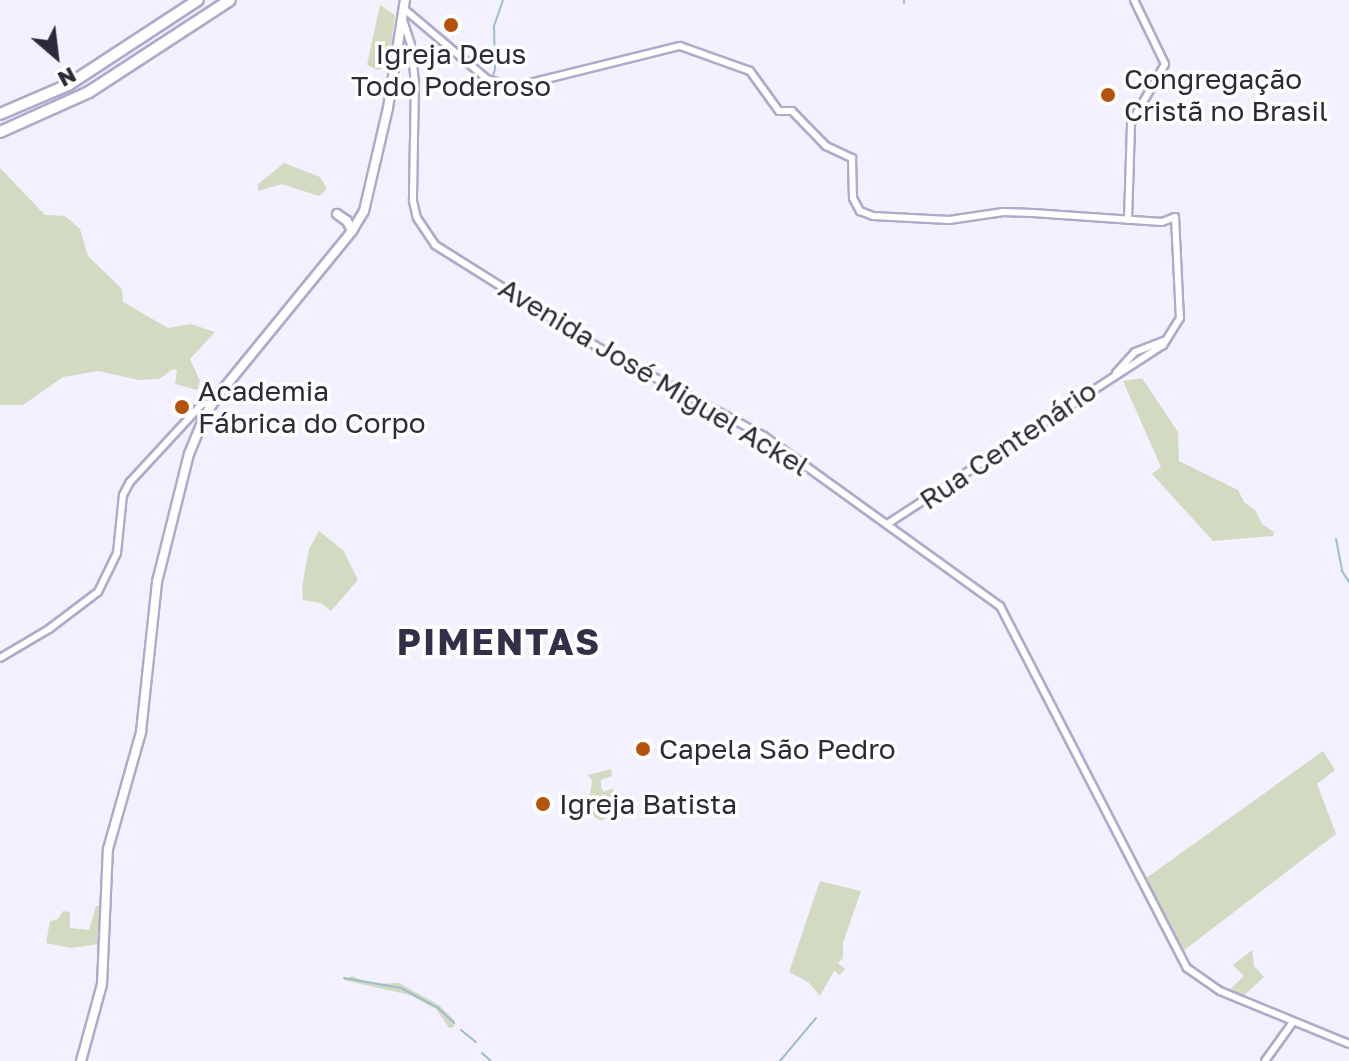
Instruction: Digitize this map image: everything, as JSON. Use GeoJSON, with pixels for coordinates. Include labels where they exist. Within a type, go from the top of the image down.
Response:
{"type":"FeatureCollection","features":[{"type":"Feature","properties":{"kind":"highway"},"geometry":{"type":"LineString","coordinates":[[0,114],[68,85],[198,0]]}},
{"type":"Feature","properties":{"kind":"highway"},"geometry":{"type":"LineString","coordinates":[[0,132],[89,92],[230,0]]}},
{"type":"Feature","properties":{"kind":"main road"},"geometry":{"type":"LineString","coordinates":[[81,1061],[100,1001],[108,849],[141,732],[157,582],[189,454],[213,403],[352,231],[364,211],[375,175],[403,8]]}},
{"type":"Feature","properties":{"kind":"main road"},"geometry":{"type":"LineString","coordinates":[[337,214],[347,221],[352,231]]}},
{"type":"Feature","properties":{"kind":"street"},"geometry":{"type":"LineString","coordinates":[[1128,220],[1131,123],[1165,64],[1134,0]]}},
{"type":"Feature","properties":{"kind":"street"},"geometry":{"type":"LineString","coordinates":[[403,8],[487,79],[503,84],[525,86],[680,46],[750,71],[779,111],[792,111],[826,146],[852,158],[853,198],[860,211],[873,216],[949,220],[1003,212],[1162,222],[1176,229]]}},
{"type":"Feature","properties":{"kind":"street","name":"Avenida José Miguel Ackel"},"geometry":{"type":"LineString","coordinates":[[403,8],[415,81],[413,201],[417,218],[435,245],[596,346],[764,436],[889,523],[1002,608],[1184,964],[1196,977],[1220,991],[1349,1044]]}},
{"type":"Feature","properties":{"kind":"street"},"geometry":{"type":"LineString","coordinates":[[1162,222],[1175,217],[1176,229]]}},
{"type":"Feature","properties":{"kind":"street","name":"Rua Centenário"},"geometry":{"type":"LineString","coordinates":[[889,523],[1167,340],[1180,318],[1176,229]]}},
{"type":"Feature","properties":{"kind":"street"},"geometry":{"type":"LineString","coordinates":[[0,658],[49,629],[98,592],[117,553],[123,495],[130,482],[202,404],[213,403]]}},
{"type":"Feature","properties":{"kind":"street","name":"Rua Centenário"},"geometry":{"type":"LineString","coordinates":[[896,529],[904,515]]}},
{"type":"Feature","properties":{"kind":"street"},"geometry":{"type":"LineString","coordinates":[[1265,1061],[1293,1022]]}},
{"type":"Feature","properties":{"kind":"green space"},"geometry":{"type":"Polygon","coordinates":[[[380,5],[395,15],[389,65],[378,70],[367,65],[380,5]]]}},
{"type":"Feature","properties":{"kind":"green space"},"geometry":{"type":"Polygon","coordinates":[[[284,163],[320,177],[327,189],[319,196],[282,184],[258,191],[258,184],[284,163]]]}},
{"type":"Feature","properties":{"kind":"green space"},"geometry":{"type":"Polygon","coordinates":[[[0,168],[45,215],[65,216],[80,229],[88,256],[122,289],[123,302],[168,328],[191,324],[215,332],[190,359],[200,381],[197,390],[175,384],[177,370],[173,369],[159,379],[139,380],[98,371],[63,377],[23,405],[0,405],[0,168]]]}},
{"type":"Feature","properties":{"kind":"green space"},"geometry":{"type":"Polygon","coordinates":[[[1142,378],[1178,432],[1179,461],[1238,490],[1262,524],[1274,532],[1273,536],[1213,541],[1152,474],[1161,467],[1123,381],[1142,378]]]}},
{"type":"Feature","properties":{"kind":"green space"},"geometry":{"type":"Polygon","coordinates":[[[319,531],[343,550],[358,580],[331,611],[321,603],[303,600],[302,587],[309,549],[319,531]]]}},
{"type":"Feature","properties":{"kind":"green space"},"geometry":{"type":"Polygon","coordinates":[[[1323,751],[1335,770],[1317,784],[1336,834],[1183,951],[1145,879],[1323,751]]]}},
{"type":"Feature","properties":{"kind":"green space"},"geometry":{"type":"Polygon","coordinates":[[[611,769],[612,776],[601,780],[601,788],[604,792],[613,788],[616,811],[601,821],[587,812],[592,781],[588,775],[611,769]]]}},
{"type":"Feature","properties":{"kind":"green space"},"geometry":{"type":"Polygon","coordinates":[[[820,881],[861,891],[843,943],[843,958],[838,963],[845,969],[840,975],[834,971],[820,996],[808,982],[789,972],[820,881]]]}},
{"type":"Feature","properties":{"kind":"green space"},"geometry":{"type":"Polygon","coordinates":[[[96,906],[102,906],[99,944],[71,948],[46,943],[50,921],[58,919],[63,911],[70,912],[70,928],[89,930],[96,906]]]}},
{"type":"Feature","properties":{"kind":"green space"},"geometry":{"type":"Polygon","coordinates":[[[1252,950],[1254,966],[1264,977],[1244,995],[1229,990],[1244,976],[1233,965],[1252,950]]]}},
{"type":"Feature","properties":{"kind":"green space"},"geometry":{"type":"Polygon","coordinates":[[[352,976],[371,984],[399,983],[439,1005],[455,1021],[454,1027],[449,1028],[436,1009],[410,995],[343,980],[352,976]]]}},
{"type":"Feature","properties":{"kind":"waterway"},"geometry":{"type":"LineString","coordinates":[[489,89],[495,69],[494,26],[503,0]]}},
{"type":"Feature","properties":{"kind":"waterway"},"geometry":{"type":"LineString","coordinates":[[1336,539],[1342,571],[1349,582]]}},
{"type":"Feature","properties":{"kind":"waterway"},"geometry":{"type":"LineString","coordinates":[[344,978],[401,988],[438,1008],[454,1023]]}},
{"type":"Feature","properties":{"kind":"waterway"},"geometry":{"type":"LineString","coordinates":[[780,1061],[816,1018]]}},
{"type":"Feature","properties":{"kind":"waterway"},"geometry":{"type":"LineString","coordinates":[[461,1030],[476,1042]]}},
{"type":"Feature","properties":{"kind":"waterway"},"geometry":{"type":"LineString","coordinates":[[482,1053],[491,1061]]}},
{"type":"Feature","properties":{"kind":"place","name":"Igreja Deus Todo Poderoso"},"geometry":{"type":"Point","coordinates":[451,25]}},
{"type":"Feature","properties":{"kind":"place","name":"Congregação Cristã no Brasil"},"geometry":{"type":"Point","coordinates":[1108,95]}},
{"type":"Feature","properties":{"kind":"place","name":"Academia Fábrica do Corpo"},"geometry":{"type":"Point","coordinates":[182,407]}},
{"type":"Feature","properties":{"kind":"place","name":"Capela São Pedro"},"geometry":{"type":"Point","coordinates":[643,749]}},
{"type":"Feature","properties":{"kind":"place","name":"Igreja Batista"},"geometry":{"type":"Point","coordinates":[543,804]}},
{"type":"Feature","properties":{"kind":"district","name":"PIMENTAS"},"geometry":{"type":"Point","coordinates":[499,642]}}]}
